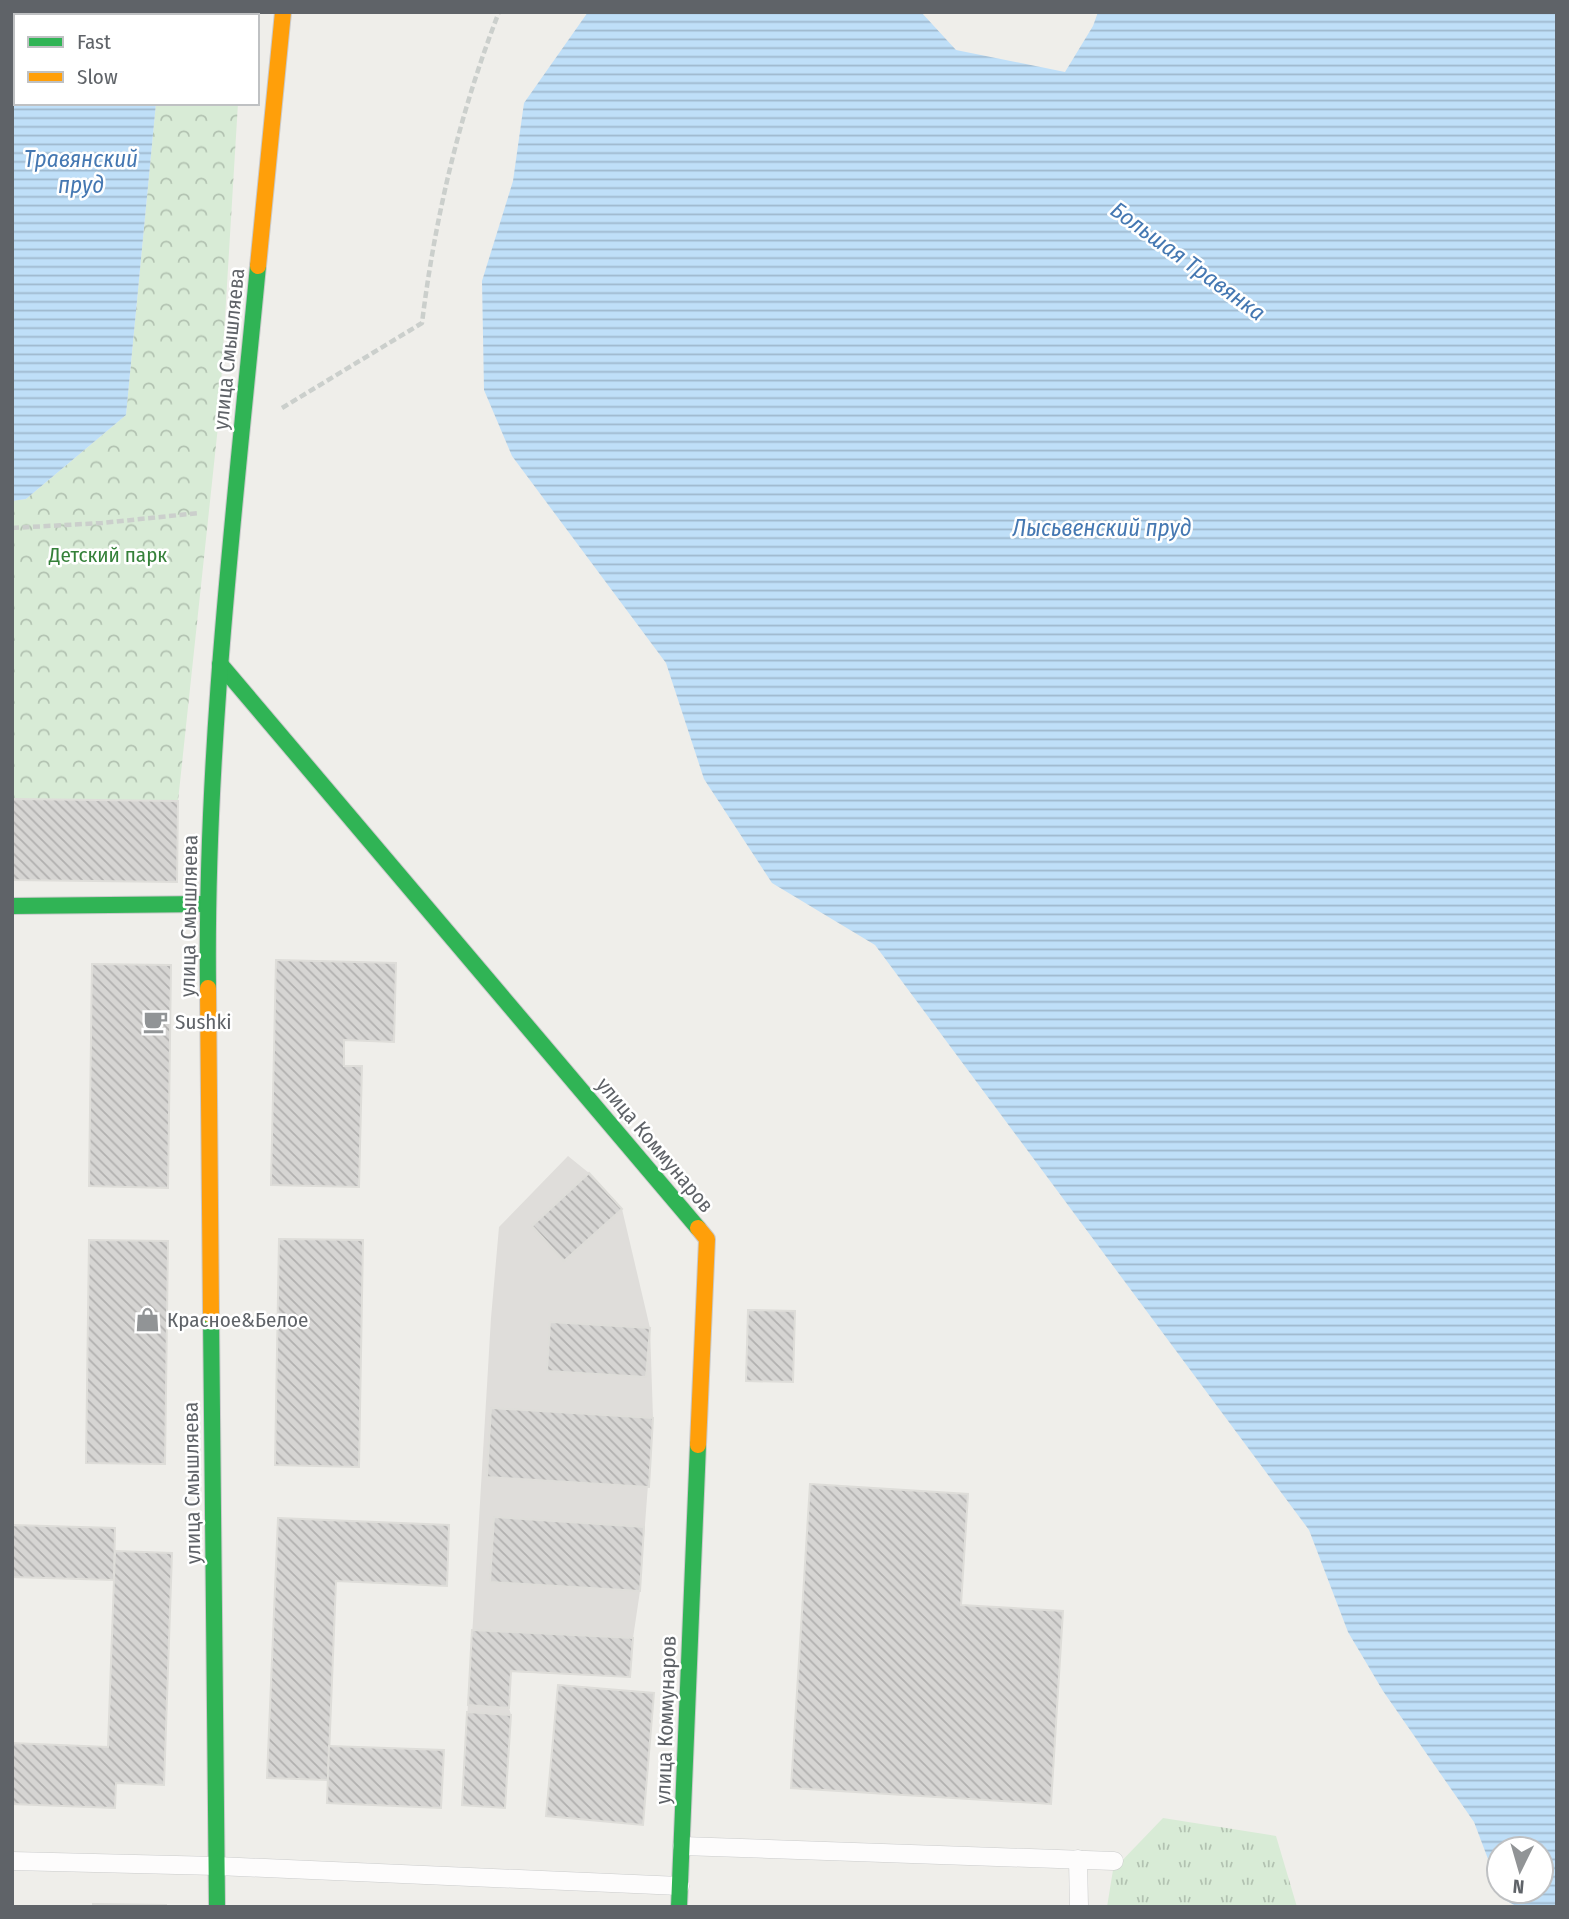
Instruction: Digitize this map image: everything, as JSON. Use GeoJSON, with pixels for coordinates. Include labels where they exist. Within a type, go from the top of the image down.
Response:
{"type":"FeatureCollection","features":[{"type":"Feature","properties":{"kind":"street","name":"улица Смышляева"},"geometry":{"type":"LineString","coordinates":[[217,1907],[207,904],[220,664],[283,12]]}},
{"type":"Feature","properties":{"kind":"street","name":"улица Коммунаров"},"geometry":{"type":"LineString","coordinates":[[220,664],[707,1239],[679,1907]]}},
{"type":"Feature","properties":{"kind":"street"},"geometry":{"type":"LineString","coordinates":[[12,906],[207,904]]}},
{"type":"Feature","properties":{"kind":"lane"},"geometry":{"type":"LineString","coordinates":[[682,1846],[1114,1861]]}},
{"type":"Feature","properties":{"kind":"lane"},"geometry":{"type":"LineString","coordinates":[[1078,1859],[1079,1907]]}},
{"type":"Feature","properties":{"kind":"lane"},"geometry":{"type":"LineString","coordinates":[[12,1861],[217,1866],[680,1886]]}},
{"type":"Feature","properties":{"kind":"path"},"geometry":{"type":"LineString","coordinates":[[242,432],[422,323],[431,255],[454,151],[499,12]]}},
{"type":"Feature","properties":{"kind":"path"},"geometry":{"type":"LineString","coordinates":[[12,527],[102,523],[235,509]]}},
{"type":"Feature","properties":{"kind":"shaded area"},"geometry":{"type":"Polygon","coordinates":[[[568,1156],[589,1173],[622,1209],[650,1328],[653,1418],[640,1591],[630,1677],[511,1672],[505,1808],[462,1805],[491,1318],[499,1227],[568,1156]]]}},
{"type":"Feature","properties":{"kind":"green space","name":"Детский парк"},"geometry":{"type":"Polygon","coordinates":[[[156,105],[238,105],[219,417],[178,801],[12,799],[12,501],[26,499],[126,415],[156,105]]]}},
{"type":"Feature","properties":{"kind":"green space"},"geometry":{"type":"Polygon","coordinates":[[[1163,1818],[1276,1836],[1297,1907],[1107,1907],[1113,1870],[1163,1818]]]}},
{"type":"Feature","properties":{"kind":"water","name":"Травянский пруд"},"geometry":{"type":"Polygon","coordinates":[[[12,12],[165,12],[14,14],[14,105],[156,105],[126,415],[26,499],[12,501],[12,12]]]}},
{"type":"Feature","properties":{"kind":"water","name":"Лысьвенский пруд"},"geometry":{"type":"Polygon","coordinates":[[[588,12],[921,12],[956,50],[1065,72],[1093,26],[1098,12],[1557,12],[1557,1907],[1514,1905],[1555,1905],[1555,1835],[1485,1835],[1485,1851],[1474,1822],[1383,1691],[1348,1632],[1309,1530],[875,945],[772,883],[704,779],[666,663],[512,456],[484,390],[482,281],[513,181],[524,103],[588,12]]]}},
{"type":"Feature","properties":{"kind":"building"},"geometry":{"type":"Polygon","coordinates":[[[12,799],[178,801],[177,882],[12,880],[12,799]]]}},
{"type":"Feature","properties":{"kind":"building"},"geometry":{"type":"Polygon","coordinates":[[[276,960],[396,963],[394,1042],[344,1040],[344,1066],[362,1066],[359,1187],[271,1185],[276,960]]]}},
{"type":"Feature","properties":{"kind":"building"},"geometry":{"type":"Polygon","coordinates":[[[92,964],[171,965],[168,1188],[89,1186],[92,964]]]}},
{"type":"Feature","properties":{"kind":"building"},"geometry":{"type":"Polygon","coordinates":[[[589,1173],[622,1209],[564,1261],[532,1226],[589,1173]]]}},
{"type":"Feature","properties":{"kind":"building"},"geometry":{"type":"Polygon","coordinates":[[[279,1239],[363,1240],[359,1467],[275,1465],[279,1239]]]}},
{"type":"Feature","properties":{"kind":"building"},"geometry":{"type":"Polygon","coordinates":[[[89,1240],[168,1241],[165,1464],[86,1463],[89,1240]]]}},
{"type":"Feature","properties":{"kind":"building"},"geometry":{"type":"Polygon","coordinates":[[[748,1310],[795,1311],[793,1382],[746,1381],[748,1310]]]}},
{"type":"Feature","properties":{"kind":"building"},"geometry":{"type":"Polygon","coordinates":[[[550,1322],[650,1328],[646,1377],[547,1371],[550,1322]]]}},
{"type":"Feature","properties":{"kind":"building"},"geometry":{"type":"Polygon","coordinates":[[[491,1408],[653,1418],[649,1487],[487,1477],[491,1408]]]}},
{"type":"Feature","properties":{"kind":"building"},"geometry":{"type":"Polygon","coordinates":[[[810,1484],[968,1494],[961,1605],[1063,1611],[1051,1804],[791,1788],[810,1484]]]}},
{"type":"Feature","properties":{"kind":"building"},"geometry":{"type":"Polygon","coordinates":[[[494,1517],[644,1527],[640,1591],[490,1582],[494,1517]]]}},
{"type":"Feature","properties":{"kind":"building"},"geometry":{"type":"Polygon","coordinates":[[[278,1518],[449,1525],[447,1586],[336,1581],[328,1780],[267,1778],[278,1518]]]}},
{"type":"Feature","properties":{"kind":"building"},"geometry":{"type":"Polygon","coordinates":[[[12,1525],[115,1528],[114,1580],[12,1577],[12,1525]]]}},
{"type":"Feature","properties":{"kind":"building"},"geometry":{"type":"Polygon","coordinates":[[[115,1551],[172,1553],[164,1785],[116,1783],[115,1808],[12,1804],[12,1743],[108,1747],[115,1551]]]}},
{"type":"Feature","properties":{"kind":"building"},"geometry":{"type":"Polygon","coordinates":[[[472,1630],[633,1638],[630,1677],[511,1671],[509,1708],[468,1705],[472,1630]]]}},
{"type":"Feature","properties":{"kind":"building"},"geometry":{"type":"Polygon","coordinates":[[[558,1685],[654,1693],[643,1825],[546,1816],[558,1685]]]}},
{"type":"Feature","properties":{"kind":"building"},"geometry":{"type":"Polygon","coordinates":[[[467,1712],[511,1715],[505,1808],[462,1805],[467,1712]]]}},
{"type":"Feature","properties":{"kind":"building"},"geometry":{"type":"Polygon","coordinates":[[[329,1746],[444,1750],[441,1808],[327,1803],[329,1746]]]}},
{"type":"Feature","properties":{"kind":"building"},"geometry":{"type":"Polygon","coordinates":[[[93,1904],[166,1905],[166,1907],[93,1907],[93,1904]]]}},
{"type":"Feature","properties":{"kind":"traffic: fast"},"geometry":{"type":"LineString","coordinates":[[208,988],[208,898],[216,717],[258,266]]}},
{"type":"Feature","properties":{"kind":"traffic: fast"},"geometry":{"type":"LineString","coordinates":[[220,664],[698,1228]]}},
{"type":"Feature","properties":{"kind":"traffic: fast"},"geometry":{"type":"LineString","coordinates":[[12,906],[207,904]]}},
{"type":"Feature","properties":{"kind":"traffic: fast"},"geometry":{"type":"LineString","coordinates":[[211,1315],[217,1907]]}},
{"type":"Feature","properties":{"kind":"traffic: fast"},"geometry":{"type":"LineString","coordinates":[[679,1907],[698,1445]]}},
{"type":"Feature","properties":{"kind":"traffic: slow"},"geometry":{"type":"LineString","coordinates":[[258,266],[283,12]]}},
{"type":"Feature","properties":{"kind":"traffic: slow"},"geometry":{"type":"LineString","coordinates":[[208,988],[211,1315]]}},
{"type":"Feature","properties":{"kind":"traffic: slow"},"geometry":{"type":"LineString","coordinates":[[698,1228],[707,1239],[698,1445]]}},
{"type":"Feature","properties":{"kind":"place","name":"Sushki"},"geometry":{"type":"Point","coordinates":[155,1022]}},
{"type":"Feature","properties":{"kind":"place","name":"Красное&Белое"},"geometry":{"type":"Point","coordinates":[147,1320]}},
{"type":"Feature","properties":{"kind":"water label","name":"Большая Травянка"},"geometry":{"type":"Point","coordinates":[1188,261]}}]}
